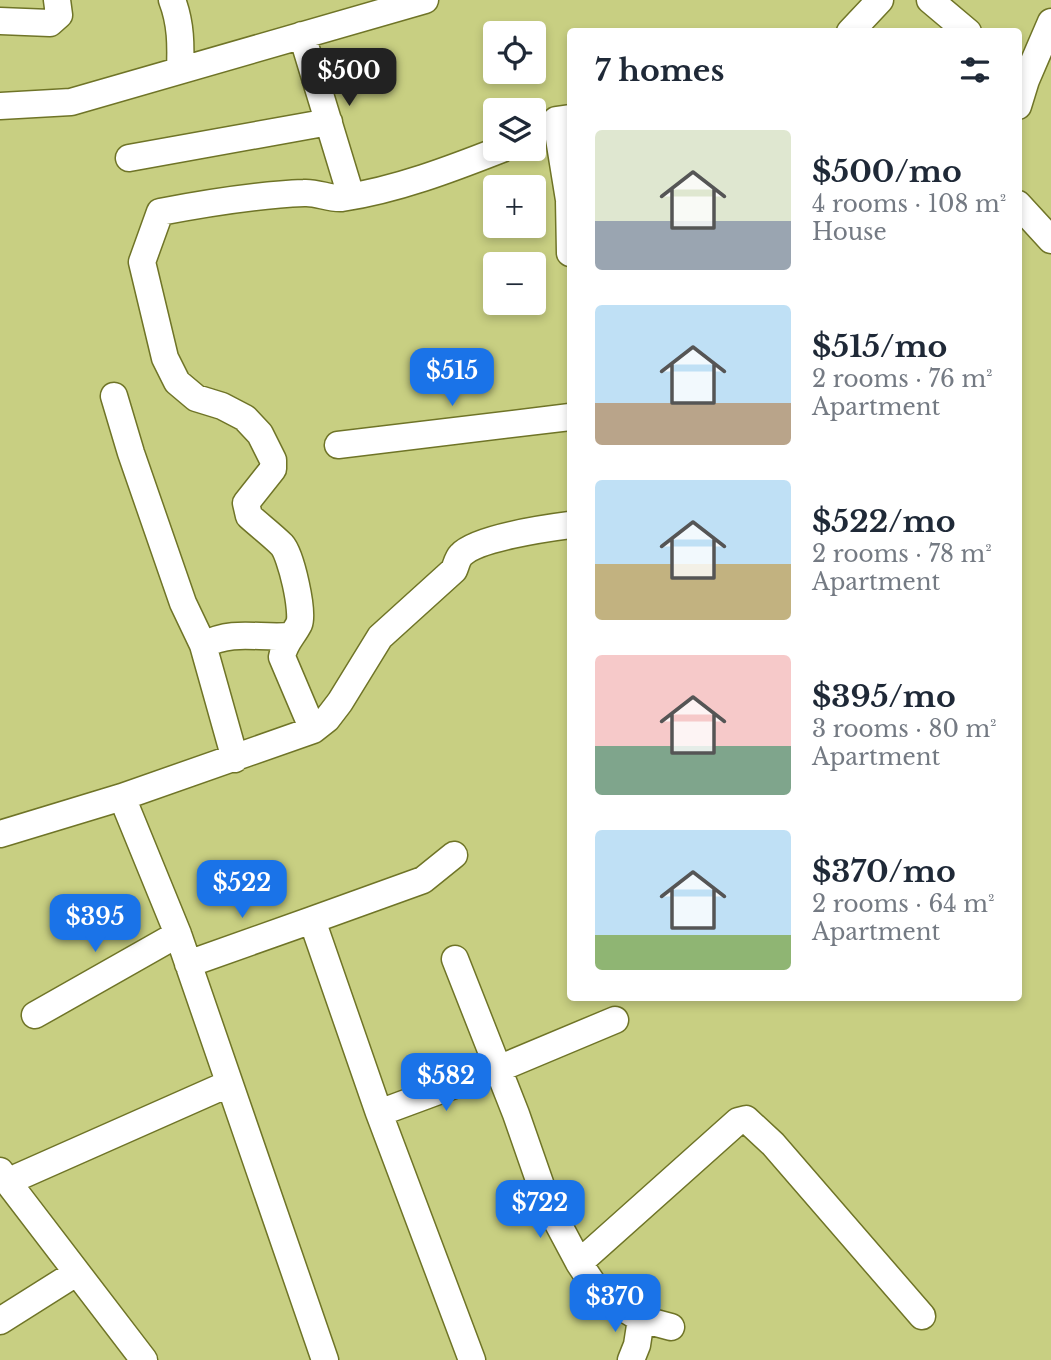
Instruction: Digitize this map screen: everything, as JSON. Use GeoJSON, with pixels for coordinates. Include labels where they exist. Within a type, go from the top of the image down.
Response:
{"type":"FeatureCollection","features":[{"type":"Feature","properties":{"kind":"street"},"geometry":{"type":"LineString","coordinates":[[0,21],[50,23],[58,15],[57,0]]}},
{"type":"Feature","properties":{"kind":"street"},"geometry":{"type":"LineString","coordinates":[[172,0],[177,13],[181,44],[180,70]]}},
{"type":"Feature","properties":{"kind":"street"},"geometry":{"type":"LineString","coordinates":[[0,106],[71,102],[425,0]]}},
{"type":"Feature","properties":{"kind":"street"},"geometry":{"type":"LineString","coordinates":[[854,28],[880,0]]}},
{"type":"Feature","properties":{"kind":"street"},"geometry":{"type":"LineString","coordinates":[[930,0],[963,28]]}},
{"type":"Feature","properties":{"kind":"street"},"geometry":{"type":"LineString","coordinates":[[1022,77],[1051,22]]}},
{"type":"Feature","properties":{"kind":"street"},"geometry":{"type":"LineString","coordinates":[[302,34],[351,196]]}},
{"type":"Feature","properties":{"kind":"street"},"geometry":{"type":"LineString","coordinates":[[129,158],[329,122]]}},
{"type":"Feature","properties":{"kind":"street"},"geometry":{"type":"LineString","coordinates":[[554,127],[567,190]]}},
{"type":"Feature","properties":{"kind":"street"},"geometry":{"type":"LineString","coordinates":[[313,730],[282,657],[283,647],[299,623],[301,612],[289,558],[283,546],[249,516],[246,503],[273,469],[268,447],[245,418],[222,406],[196,398],[177,383],[164,358],[142,262],[160,212],[308,192],[338,198],[351,196],[379,191],[483,155]]}},
{"type":"Feature","properties":{"kind":"street"},"geometry":{"type":"LineString","coordinates":[[1022,208],[1051,240]]}},
{"type":"Feature","properties":{"kind":"street"},"geometry":{"type":"LineString","coordinates":[[114,396],[183,603],[202,645],[235,759]]}},
{"type":"Feature","properties":{"kind":"street"},"geometry":{"type":"LineString","coordinates":[[338,445],[567,417]]}},
{"type":"Feature","properties":{"kind":"street"},"geometry":{"type":"LineString","coordinates":[[0,834],[122,797],[313,730],[327,719],[340,702],[380,637],[454,570],[460,556],[471,548],[527,530],[567,525]]}},
{"type":"Feature","properties":{"kind":"street"},"geometry":{"type":"LineString","coordinates":[[202,645],[237,635],[267,638],[291,636]]}},
{"type":"Feature","properties":{"kind":"street"},"geometry":{"type":"LineString","coordinates":[[122,797],[178,934],[326,1360]]}},
{"type":"Feature","properties":{"kind":"street"},"geometry":{"type":"LineString","coordinates":[[188,964],[423,880],[454,855]]}},
{"type":"Feature","properties":{"kind":"street"},"geometry":{"type":"LineString","coordinates":[[312,920],[379,1112],[472,1360]]}},
{"type":"Feature","properties":{"kind":"street"},"geometry":{"type":"LineString","coordinates":[[35,1015],[178,934]]}},
{"type":"Feature","properties":{"kind":"street"},"geometry":{"type":"LineString","coordinates":[[455,959],[547,1203],[579,1263],[599,1293],[641,1319],[671,1327]]}},
{"type":"Feature","properties":{"kind":"street"},"geometry":{"type":"LineString","coordinates":[[379,1112],[498,1069],[615,1020]]}},
{"type":"Feature","properties":{"kind":"street"},"geometry":{"type":"LineString","coordinates":[[144,1360],[4,1176],[228,1084]]}},
{"type":"Feature","properties":{"kind":"street"},"geometry":{"type":"LineString","coordinates":[[579,1263],[738,1121],[746,1118],[773,1144],[922,1316]]}},
{"type":"Feature","properties":{"kind":"street"},"geometry":{"type":"LineString","coordinates":[[0,1321],[76,1273]]}},
{"type":"Feature","properties":{"kind":"street"},"geometry":{"type":"LineString","coordinates":[[631,1360],[637,1345],[641,1319]]}}]}
